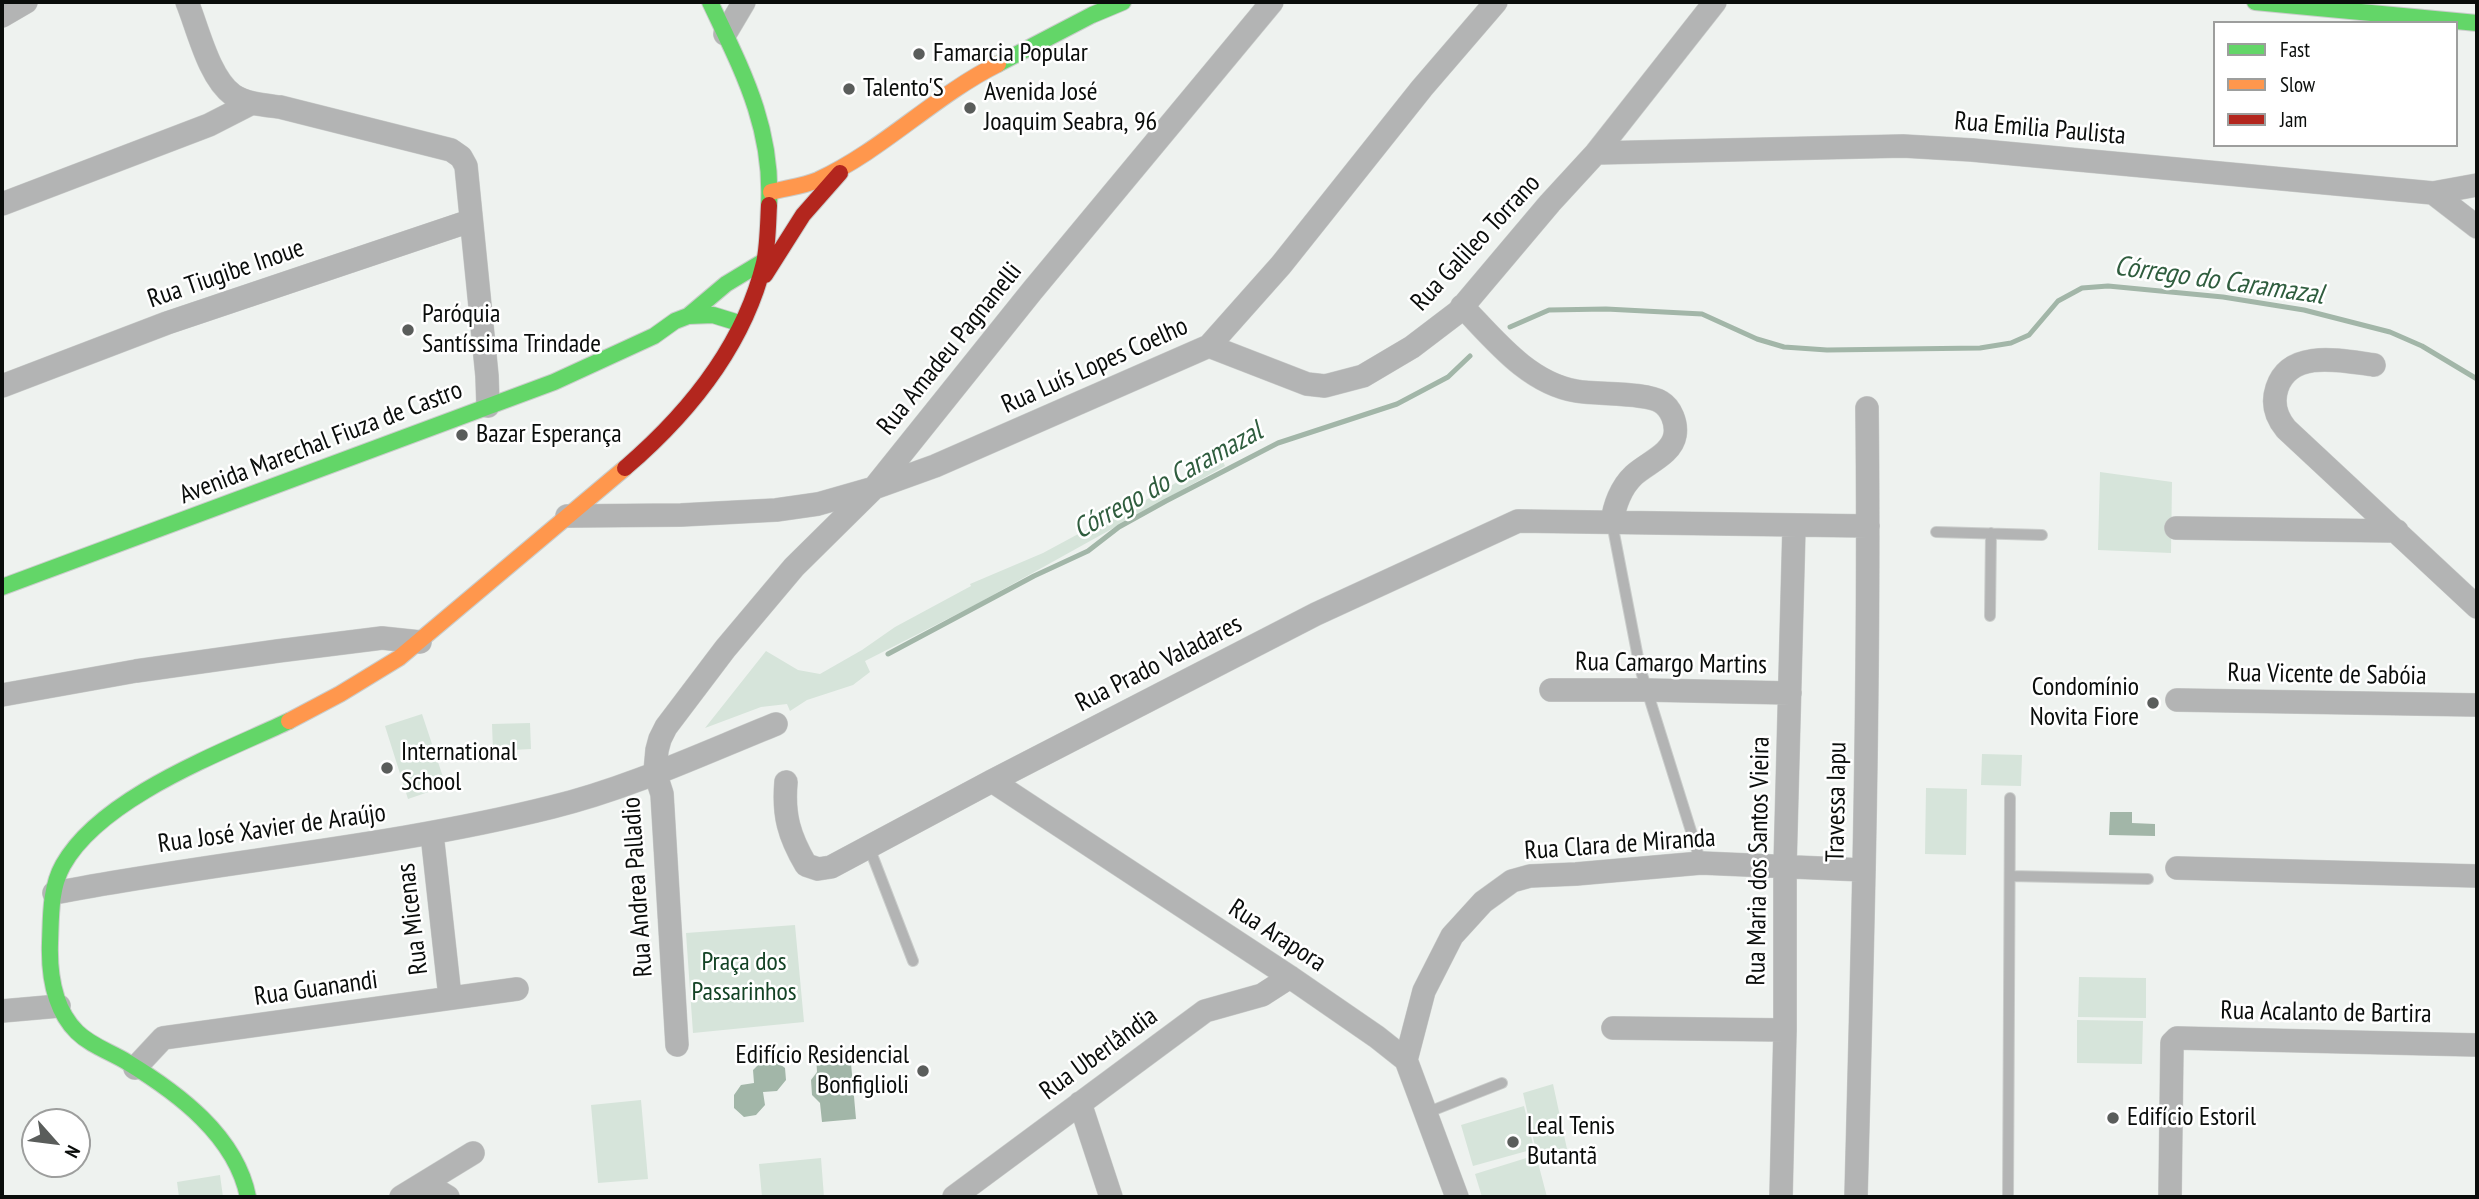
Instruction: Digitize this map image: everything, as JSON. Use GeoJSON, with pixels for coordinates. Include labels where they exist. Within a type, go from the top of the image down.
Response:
{"type":"FeatureCollection","features":[{"type":"Feature","properties":{"kind":"main road"},"geometry":{"type":"LineString","coordinates":[[710,2],[755,100],[771,172],[764,261],[755,291]]}},
{"type":"Feature","properties":{"kind":"main road"},"geometry":{"type":"LineString","coordinates":[[771,192],[815,181],[851,162],[960,85],[1088,8],[1123,2]]}},
{"type":"Feature","properties":{"kind":"main road"},"geometry":{"type":"LineString","coordinates":[[2255,2],[2449,21]]}},
{"type":"Feature","properties":{"kind":"main road"},"geometry":{"type":"LineString","coordinates":[[263,1197],[222,1140],[195,1111],[135,1068],[87,1041],[70,1024],[60,1006],[50,970],[54,892],[63,866],[75,847],[107,816],[168,778],[357,686],[420,642],[642,453],[671,426],[699,392],[721,346],[739,323],[755,291],[803,215],[851,162]]}},
{"type":"Feature","properties":{"kind":"main road","name":"Avenida Marechal Fiuza de Castro"},"geometry":{"type":"LineString","coordinates":[[2,587],[554,382],[654,336],[675,321],[688,316],[726,285],[764,261]]}},
{"type":"Feature","properties":{"kind":"main road"},"geometry":{"type":"LineString","coordinates":[[688,316],[713,315],[739,323]]}},
{"type":"Feature","properties":{"kind":"main road","name":"Avenida Marechal Fiuza de Castro"},"geometry":{"type":"LineString","coordinates":[[654,336],[690,334]]}},
{"type":"Feature","properties":{"kind":"main road"},"geometry":{"type":"LineString","coordinates":[[241,1170],[248,1197]]}},
{"type":"Feature","properties":{"kind":"street"},"geometry":{"type":"LineString","coordinates":[[2,16],[26,2]]}},
{"type":"Feature","properties":{"kind":"street"},"geometry":{"type":"LineString","coordinates":[[187,2],[214,72],[222,85],[234,95],[252,103],[280,107],[451,150],[461,157],[466,166],[488,406]]}},
{"type":"Feature","properties":{"kind":"street"},"geometry":{"type":"LineString","coordinates":[[725,34],[744,2]]}},
{"type":"Feature","properties":{"kind":"street","name":"Rua Amadeu Pagnanelli"},"geometry":{"type":"LineString","coordinates":[[666,727],[724,649],[794,567],[874,488],[1041,280],[1272,2]]}},
{"type":"Feature","properties":{"kind":"street","name":"Rua Luís Lopes Coelho"},"geometry":{"type":"LineString","coordinates":[[568,516],[681,515],[776,510],[818,504],[935,466],[1209,346],[1281,265],[1422,88],[1496,2]]}},
{"type":"Feature","properties":{"kind":"street","name":"Rua Galileo Torrano"},"geometry":{"type":"LineString","coordinates":[[1209,346],[1307,384],[1325,386],[1363,376],[1440,327],[1462,306],[1596,153],[1715,2]]}},
{"type":"Feature","properties":{"kind":"street"},"geometry":{"type":"LineString","coordinates":[[2467,23],[2477,34]]}},
{"type":"Feature","properties":{"kind":"street"},"geometry":{"type":"LineString","coordinates":[[2,204],[209,125],[252,103]]}},
{"type":"Feature","properties":{"kind":"street","name":"Rua Emilia Paulista"},"geometry":{"type":"LineString","coordinates":[[1596,153],[1903,146],[1985,151],[2433,193],[2477,185]]}},
{"type":"Feature","properties":{"kind":"street"},"geometry":{"type":"LineString","coordinates":[[2433,193],[2477,228]]}},
{"type":"Feature","properties":{"kind":"street","name":"Rua Tiugibe Inoue"},"geometry":{"type":"LineString","coordinates":[[2,386],[167,323],[470,220]]}},
{"type":"Feature","properties":{"kind":"street"},"geometry":{"type":"LineString","coordinates":[[1462,306],[1505,350],[1528,370],[1546,380],[1578,392],[1652,398],[1667,407],[1675,424],[1675,437],[1663,453],[1633,476],[1619,498],[1612,523],[1868,526]]}},
{"type":"Feature","properties":{"kind":"street"},"geometry":{"type":"LineString","coordinates":[[2374,365],[2310,360],[2294,366],[2281,379],[2273,403],[2277,415],[2286,429],[2477,607]]}},
{"type":"Feature","properties":{"kind":"street","name":"Travessa Iapu"},"geometry":{"type":"LineString","coordinates":[[1856,1197],[1864,870],[1867,408]]}},
{"type":"Feature","properties":{"kind":"street","name":"Rua Prado Valadares"},"geometry":{"type":"LineString","coordinates":[[786,782],[784,809],[798,852],[806,865],[818,869],[831,867],[1316,614],[1518,521],[1612,523]]}},
{"type":"Feature","properties":{"kind":"street","name":"Rua Maria dos Santos Vieira"},"geometry":{"type":"LineString","coordinates":[[1781,1197],[1785,867],[1794,527]]}},
{"type":"Feature","properties":{"kind":"street"},"geometry":{"type":"LineString","coordinates":[[2176,528],[2397,531]]}},
{"type":"Feature","properties":{"kind":"street"},"geometry":{"type":"LineString","coordinates":[[2,695],[136,671],[278,651],[382,638],[420,642]]}},
{"type":"Feature","properties":{"kind":"street","name":"Rua Camargo Martins"},"geometry":{"type":"LineString","coordinates":[[1551,690],[1790,693]]}},
{"type":"Feature","properties":{"kind":"street","name":"Rua Vicente de Sabóia"},"geometry":{"type":"LineString","coordinates":[[2177,700],[2477,705]]}},
{"type":"Feature","properties":{"kind":"street","name":"Rua José Xavier de Araújo"},"geometry":{"type":"LineString","coordinates":[[54,892],[432,834],[552,807],[590,797],[776,724]]}},
{"type":"Feature","properties":{"kind":"street","name":"Rua Andrea Palladio"},"geometry":{"type":"LineString","coordinates":[[666,727],[657,750],[655,772],[662,794],[677,1045]]}},
{"type":"Feature","properties":{"kind":"street","name":"Rua Arapora"},"geometry":{"type":"LineString","coordinates":[[992,781],[1290,977],[1406,1060]]}},
{"type":"Feature","properties":{"kind":"street","name":"Rua Micenas"},"geometry":{"type":"LineString","coordinates":[[432,834],[450,998]]}},
{"type":"Feature","properties":{"kind":"street","name":"Rua Clara de Miranda"},"geometry":{"type":"LineString","coordinates":[[1406,1060],[1424,991],[1452,936],[1483,902],[1512,881],[1530,876],[1701,863],[1864,870]]}},
{"type":"Feature","properties":{"kind":"street"},"geometry":{"type":"LineString","coordinates":[[2177,868],[2477,876]]}},
{"type":"Feature","properties":{"kind":"street","name":"Rua Uberlândia"},"geometry":{"type":"LineString","coordinates":[[954,1197],[1205,1011],[1262,995],[1290,977]]}},
{"type":"Feature","properties":{"kind":"street","name":"Rua Guanandi"},"geometry":{"type":"LineString","coordinates":[[135,1068],[163,1038],[517,989]]}},
{"type":"Feature","properties":{"kind":"street"},"geometry":{"type":"LineString","coordinates":[[2,1011],[60,1006]]}},
{"type":"Feature","properties":{"kind":"street"},"geometry":{"type":"LineString","coordinates":[[1613,1028],[1785,1030]]}},
{"type":"Feature","properties":{"kind":"street","name":"Rua Acalanto de Bartira"},"geometry":{"type":"LineString","coordinates":[[2170,1197],[2172,1043],[2181,1037],[2477,1045]]}},
{"type":"Feature","properties":{"kind":"street"},"geometry":{"type":"LineString","coordinates":[[1406,1060],[1457,1197]]}},
{"type":"Feature","properties":{"kind":"street"},"geometry":{"type":"LineString","coordinates":[[1080,1103],[1111,1197]]}},
{"type":"Feature","properties":{"kind":"street"},"geometry":{"type":"LineString","coordinates":[[401,1197],[473,1153]]}},
{"type":"Feature","properties":{"kind":"street"},"geometry":{"type":"LineString","coordinates":[[425,1183],[448,1197]]}},
{"type":"Feature","properties":{"kind":"lane"},"geometry":{"type":"LineString","coordinates":[[1612,523],[1646,690],[1701,863]]}},
{"type":"Feature","properties":{"kind":"lane"},"geometry":{"type":"LineString","coordinates":[[1936,532],[2042,535]]}},
{"type":"Feature","properties":{"kind":"lane"},"geometry":{"type":"LineString","coordinates":[[1990,616],[1992,533]]}},
{"type":"Feature","properties":{"kind":"lane"},"geometry":{"type":"LineString","coordinates":[[2008,1197],[2010,798]]}},
{"type":"Feature","properties":{"kind":"lane"},"geometry":{"type":"LineString","coordinates":[[869,847],[913,961]]}},
{"type":"Feature","properties":{"kind":"lane"},"geometry":{"type":"LineString","coordinates":[[2010,876],[2148,878]]}},
{"type":"Feature","properties":{"kind":"lane"},"geometry":{"type":"LineString","coordinates":[[1426,1113],[1502,1083]]}},
{"type":"Feature","properties":{"kind":"green space"},"geometry":{"type":"Polygon","coordinates":[[[1224,452],[1220,455],[1225,466],[975,605],[865,661],[870,672],[853,685],[807,700],[790,711],[787,704],[761,707],[705,728],[766,651],[798,670],[820,674],[895,627],[971,586],[970,584],[1043,553],[1119,512],[1120,514],[1224,452]]]}},
{"type":"Feature","properties":{"kind":"green space"},"geometry":{"type":"Polygon","coordinates":[[[2100,472],[2172,482],[2171,553],[2098,550],[2100,472]]]}},
{"type":"Feature","properties":{"kind":"green space"},"geometry":{"type":"Polygon","coordinates":[[[422,714],[446,786],[408,799],[385,726],[422,714]]]}},
{"type":"Feature","properties":{"kind":"green space"},"geometry":{"type":"Polygon","coordinates":[[[530,723],[531,749],[493,751],[492,724],[530,723]]]}},
{"type":"Feature","properties":{"kind":"green space"},"geometry":{"type":"Polygon","coordinates":[[[1982,754],[2022,755],[2021,786],[1981,785],[1982,754]]]}},
{"type":"Feature","properties":{"kind":"green space"},"geometry":{"type":"Polygon","coordinates":[[[1926,788],[1967,789],[1966,855],[1925,854],[1926,788]]]}},
{"type":"Feature","properties":{"kind":"green space","name":"Praça dos Passarinhos"},"geometry":{"type":"Polygon","coordinates":[[[795,925],[804,1022],[693,1033],[686,933],[795,925]]]}},
{"type":"Feature","properties":{"kind":"green space"},"geometry":{"type":"Polygon","coordinates":[[[2079,977],[2146,978],[2146,1018],[2078,1017],[2079,977]]]}},
{"type":"Feature","properties":{"kind":"green space"},"geometry":{"type":"Polygon","coordinates":[[[2077,1020],[2143,1021],[2142,1064],[2077,1063],[2077,1020]]]}},
{"type":"Feature","properties":{"kind":"green space"},"geometry":{"type":"Polygon","coordinates":[[[1553,1084],[1567,1149],[1537,1155],[1523,1093],[1553,1084]]]}},
{"type":"Feature","properties":{"kind":"green space"},"geometry":{"type":"Polygon","coordinates":[[[641,1100],[648,1179],[598,1183],[591,1105],[641,1100]]]}},
{"type":"Feature","properties":{"kind":"green space"},"geometry":{"type":"Polygon","coordinates":[[[1524,1106],[1534,1149],[1473,1166],[1461,1125],[1524,1106]]]}},
{"type":"Feature","properties":{"kind":"green space"},"geometry":{"type":"Polygon","coordinates":[[[1536,1155],[1547,1197],[1482,1197],[1475,1174],[1536,1155]]]}},
{"type":"Feature","properties":{"kind":"green space"},"geometry":{"type":"Polygon","coordinates":[[[821,1158],[824,1197],[762,1197],[759,1164],[821,1158]]]}},
{"type":"Feature","properties":{"kind":"green space"},"geometry":{"type":"Polygon","coordinates":[[[220,1175],[223,1197],[179,1197],[177,1182],[220,1175]]]}},
{"type":"Feature","properties":{"kind":"shaded area"},"geometry":{"type":"Polygon","coordinates":[[[2110,812],[2132,812],[2132,823],[2155,824],[2155,836],[2109,835],[2110,812]]]}},
{"type":"Feature","properties":{"kind":"shaded area"},"geometry":{"type":"Polygon","coordinates":[[[850,1052],[856,1119],[822,1122],[820,1103],[812,1095],[811,1080],[817,1072],[816,1055],[850,1052]]]}},
{"type":"Feature","properties":{"kind":"shaded area"},"geometry":{"type":"Polygon","coordinates":[[[763,1060],[774,1060],[785,1068],[786,1080],[777,1091],[763,1092],[765,1105],[756,1115],[744,1117],[734,1108],[734,1095],[741,1085],[754,1083],[753,1070],[763,1060]]]}},
{"type":"Feature","properties":{"kind":"waterway","name":"Córrego do Caramazal"},"geometry":{"type":"LineString","coordinates":[[1510,327],[1549,310],[1606,309],[1702,314],[1757,339],[1784,347],[1827,350],[1980,348],[2011,343],[2029,335],[2058,301],[2082,288],[2108,286],[2223,297],[2304,310],[2390,332],[2422,346],[2477,379]]}},
{"type":"Feature","properties":{"kind":"waterway","name":"Córrego do Caramazal"},"geometry":{"type":"LineString","coordinates":[[888,654],[1034,576],[1088,551],[1119,527],[1278,443],[1397,404],[1448,377],[1470,356]]}},
{"type":"Feature","properties":{"kind":"traffic: fast"},"geometry":{"type":"LineString","coordinates":[[710,2],[744,76],[761,124],[769,177],[769,205]]}},
{"type":"Feature","properties":{"kind":"traffic: fast"},"geometry":{"type":"LineString","coordinates":[[998,64],[1092,15],[1123,2]]}},
{"type":"Feature","properties":{"kind":"traffic: fast"},"geometry":{"type":"LineString","coordinates":[[2255,2],[2456,21]]}},
{"type":"Feature","properties":{"kind":"traffic: fast"},"geometry":{"type":"LineString","coordinates":[[2458,21],[2477,23]]}},
{"type":"Feature","properties":{"kind":"traffic: fast"},"geometry":{"type":"LineString","coordinates":[[688,316],[726,284],[764,261]]}},
{"type":"Feature","properties":{"kind":"traffic: fast"},"geometry":{"type":"LineString","coordinates":[[2,587],[554,382],[654,336],[675,321],[688,316],[713,315],[739,323]]}},
{"type":"Feature","properties":{"kind":"traffic: fast"},"geometry":{"type":"LineString","coordinates":[[248,1197],[231,1155],[202,1118],[166,1088],[127,1062],[88,1041],[69,1023],[58,1002],[52,979],[51,913],[53,893],[63,865],[81,841],[105,818],[165,780],[289,721]]}},
{"type":"Feature","properties":{"kind":"traffic: slow"},"geometry":{"type":"LineString","coordinates":[[771,192],[813,182],[842,168],[952,91],[998,64]]}},
{"type":"Feature","properties":{"kind":"traffic: slow"},"geometry":{"type":"LineString","coordinates":[[289,721],[399,658],[625,468]]}},
{"type":"Feature","properties":{"kind":"traffic: jam"},"geometry":{"type":"LineString","coordinates":[[765,275],[803,215],[840,173]]}},
{"type":"Feature","properties":{"kind":"traffic: jam"},"geometry":{"type":"LineString","coordinates":[[625,468],[691,401],[728,350],[743,322],[764,263],[769,205]]}},
{"type":"Feature","properties":{"kind":"place","name":"Famarcia Popular"},"geometry":{"type":"Point","coordinates":[919,54]}},
{"type":"Feature","properties":{"kind":"place","name":"Talento'S"},"geometry":{"type":"Point","coordinates":[849,89]}},
{"type":"Feature","properties":{"kind":"place","name":"Avenida José Joaquim Seabra, 96"},"geometry":{"type":"Point","coordinates":[970,108]}},
{"type":"Feature","properties":{"kind":"place","name":"Paróquia Santíssima Trindade"},"geometry":{"type":"Point","coordinates":[408,330]}},
{"type":"Feature","properties":{"kind":"place","name":"Bazar Esperança"},"geometry":{"type":"Point","coordinates":[462,435]}},
{"type":"Feature","properties":{"kind":"place","name":"Condomínio Novita Fiore"},"geometry":{"type":"Point","coordinates":[2153,703]}},
{"type":"Feature","properties":{"kind":"place","name":"International School"},"geometry":{"type":"Point","coordinates":[387,768]}},
{"type":"Feature","properties":{"kind":"place","name":"Edifício Residencial Bonfiglioli"},"geometry":{"type":"Point","coordinates":[923,1071]}},
{"type":"Feature","properties":{"kind":"place","name":"Edifício Estoril"},"geometry":{"type":"Point","coordinates":[2113,1118]}},
{"type":"Feature","properties":{"kind":"place","name":"Leal Tenis Butantã"},"geometry":{"type":"Point","coordinates":[1513,1142]}}]}
